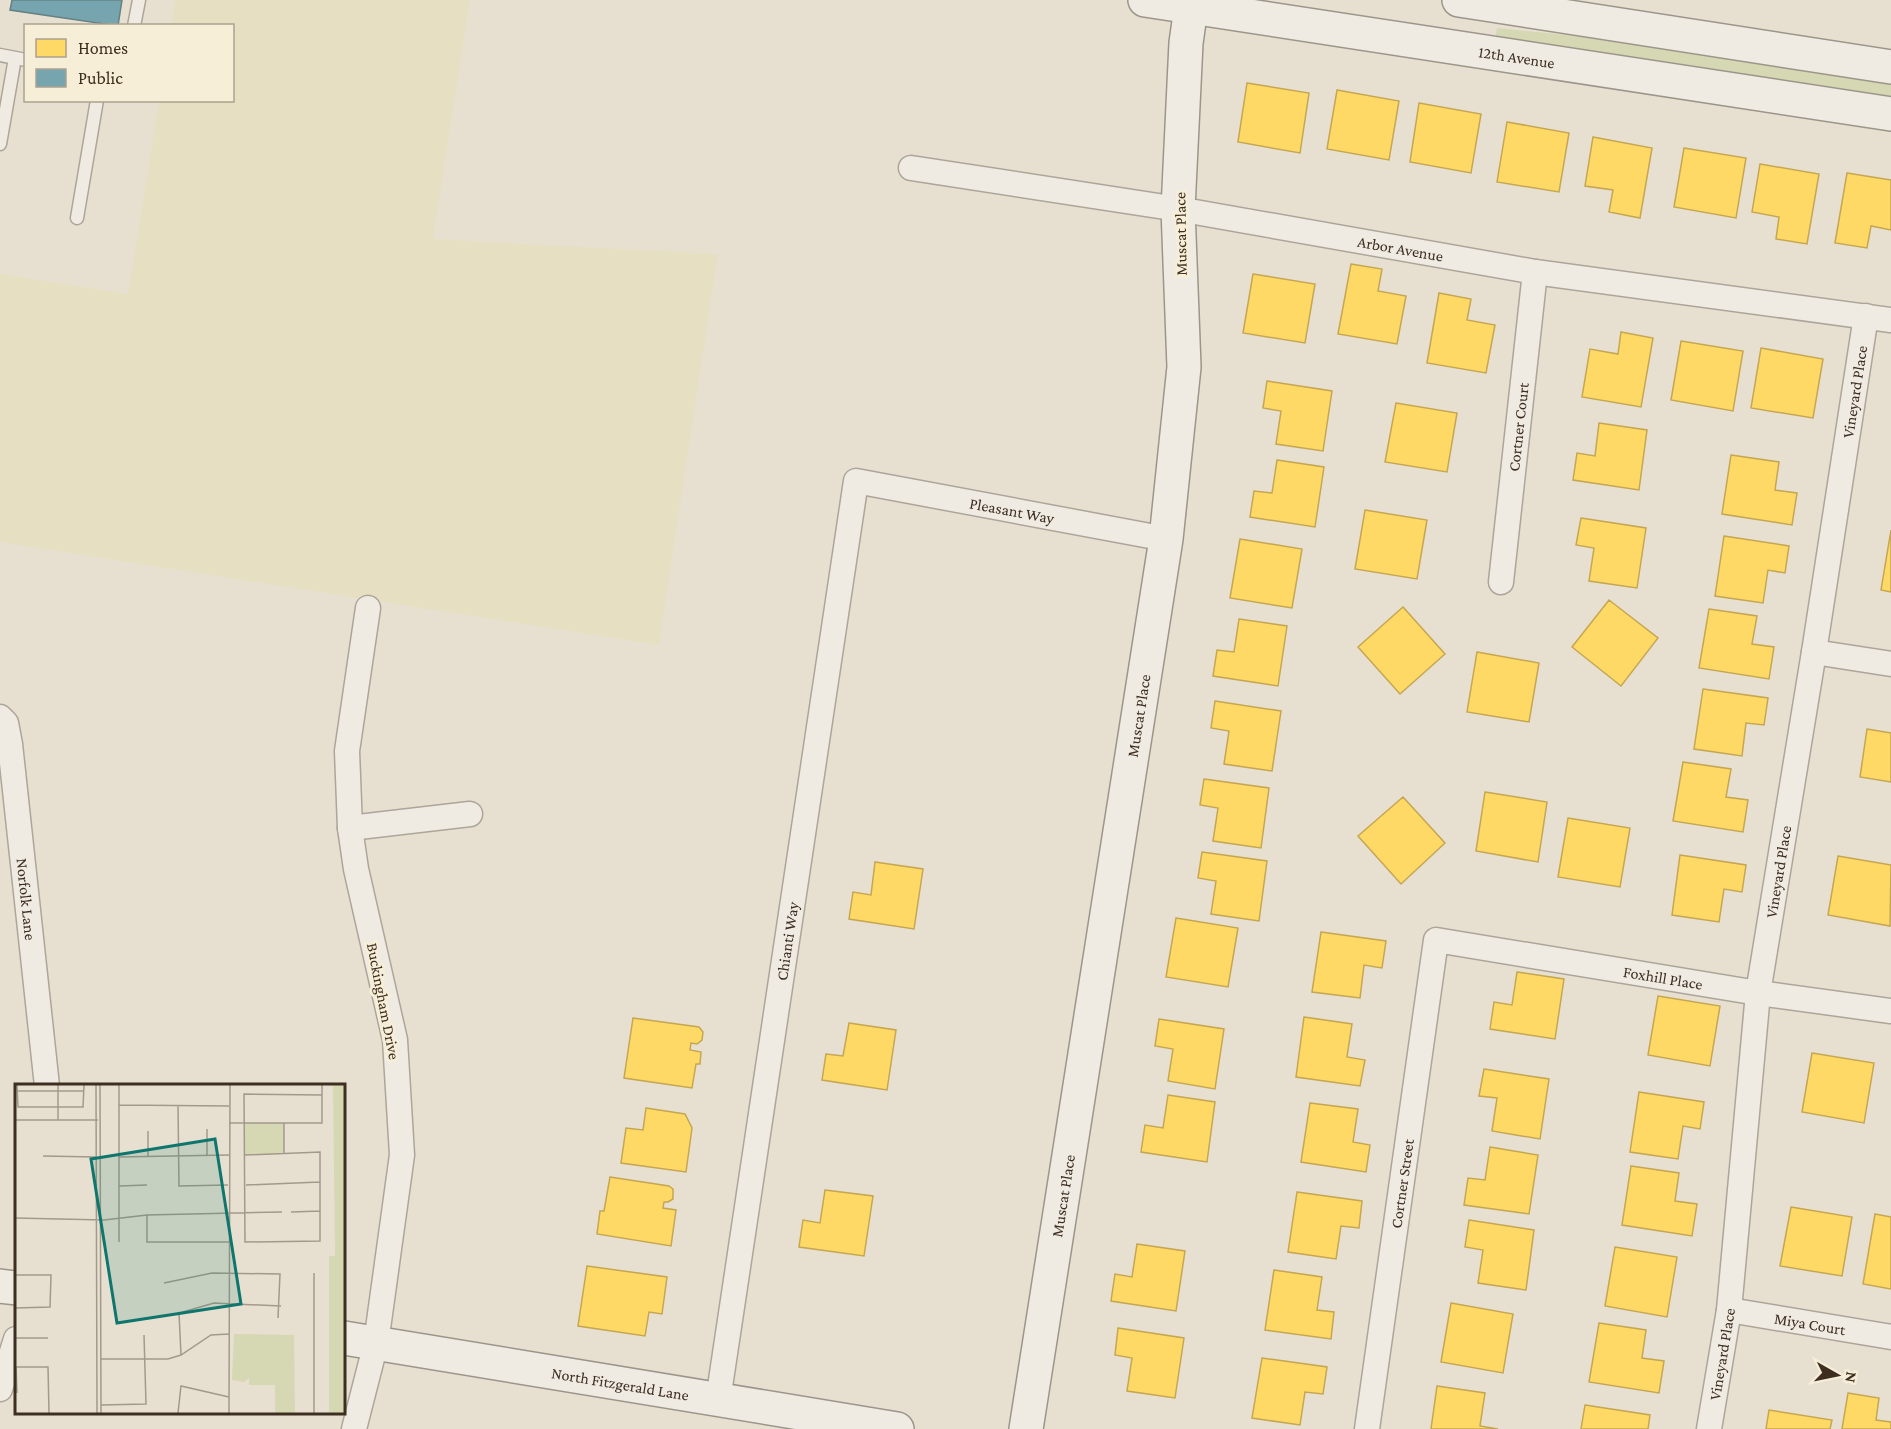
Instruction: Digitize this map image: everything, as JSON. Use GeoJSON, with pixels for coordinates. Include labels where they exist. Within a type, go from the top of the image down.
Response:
{"type":"FeatureCollection","features":[{"type":"Feature","properties":{"kind":"street","name":"12th Avenue"},"geometry":{"type":"LineString","coordinates":[[1145,0],[1192,4],[1891,114]]}},
{"type":"Feature","properties":{"kind":"street"},"geometry":{"type":"LineString","coordinates":[[1459,0],[1891,67]]}},
{"type":"Feature","properties":{"kind":"street","name":"Muscat Place"},"geometry":{"type":"LineString","coordinates":[[1026,1429],[1166,539],[1184,366],[1178,209],[1186,43],[1192,4]]}},
{"type":"Feature","properties":{"kind":"street","name":"Arbor Avenue"},"geometry":{"type":"LineString","coordinates":[[911,168],[1178,209],[1535,272],[1891,320]]}},
{"type":"Feature","properties":{"kind":"street","name":"Cortner Court"},"geometry":{"type":"LineString","coordinates":[[1502,582],[1535,272]]}},
{"type":"Feature","properties":{"kind":"street","name":"Vineyard Place"},"geometry":{"type":"LineString","coordinates":[[1709,1429],[1729,1310],[1758,993],[1815,652],[1866,316]]}},
{"type":"Feature","properties":{"kind":"street","name":"Pleasant Way"},"geometry":{"type":"LineString","coordinates":[[856,482],[1166,539]]}},
{"type":"Feature","properties":{"kind":"street","name":"Chianti Way"},"geometry":{"type":"LineString","coordinates":[[718,1401],[856,482]]}},
{"type":"Feature","properties":{"kind":"street","name":"Buckingham Drive"},"geometry":{"type":"LineString","coordinates":[[354,1429],[376,1343],[402,1155],[395,1040],[356,869],[350,828],[347,751],[368,608]]}},
{"type":"Feature","properties":{"kind":"street"},"geometry":{"type":"LineString","coordinates":[[1815,652],[1891,664]]}},
{"type":"Feature","properties":{"kind":"street","name":"Norfolk Lane"},"geometry":{"type":"LineString","coordinates":[[0,717],[6,723],[10,744],[47,1084]]}},
{"type":"Feature","properties":{"kind":"street"},"geometry":{"type":"LineString","coordinates":[[350,828],[470,814]]}},
{"type":"Feature","properties":{"kind":"street","name":"Foxhill Place"},"geometry":{"type":"LineString","coordinates":[[1436,940],[1758,993],[1891,1011]]}},
{"type":"Feature","properties":{"kind":"street","name":"Cortner Street"},"geometry":{"type":"LineString","coordinates":[[1367,1429],[1436,940]]}},
{"type":"Feature","properties":{"kind":"street"},"geometry":{"type":"LineString","coordinates":[[0,1286],[15,1288]]}},
{"type":"Feature","properties":{"kind":"street","name":"Miya Court"},"geometry":{"type":"LineString","coordinates":[[1729,1310],[1891,1337]]}},
{"type":"Feature","properties":{"kind":"street","name":"North Fitzgerald Lane"},"geometry":{"type":"LineString","coordinates":[[345,1338],[897,1429]]}},
{"type":"Feature","properties":{"kind":"street"},"geometry":{"type":"LineString","coordinates":[[0,1389],[15,1342]]}},
{"type":"Feature","properties":{"kind":"lane"},"geometry":{"type":"LineString","coordinates":[[134,24],[139,0]]}},
{"type":"Feature","properties":{"kind":"lane"},"geometry":{"type":"LineString","coordinates":[[0,55],[20,59],[0,144]]}},
{"type":"Feature","properties":{"kind":"lane"},"geometry":{"type":"LineString","coordinates":[[77,218],[96,102]]}},
{"type":"Feature","properties":{"kind":"shaded area"},"geometry":{"type":"Polygon","coordinates":[[[175,0],[470,0],[433,239],[718,254],[659,645],[0,542],[0,274],[128,294],[159,102],[234,102],[234,24],[171,24],[175,0]]]}},
{"type":"Feature","properties":{"kind":"green space"},"geometry":{"type":"Polygon","coordinates":[[[1497,28],[1891,68],[1891,114],[1494,43],[1497,28]]]}},
{"type":"Feature","properties":{"kind":"building: Homes"},"geometry":{"type":"Polygon","coordinates":[[[1247,83],[1309,93],[1300,153],[1238,142],[1247,83]]]}},
{"type":"Feature","properties":{"kind":"building: Homes"},"geometry":{"type":"Polygon","coordinates":[[[1337,90],[1399,101],[1389,160],[1327,149],[1337,90]]]}},
{"type":"Feature","properties":{"kind":"building: Homes"},"geometry":{"type":"Polygon","coordinates":[[[1419,103],[1481,114],[1471,173],[1410,162],[1419,103]]]}},
{"type":"Feature","properties":{"kind":"building: Homes"},"geometry":{"type":"Polygon","coordinates":[[[1507,122],[1569,133],[1559,192],[1497,182],[1507,122]]]}},
{"type":"Feature","properties":{"kind":"building: Homes"},"geometry":{"type":"Polygon","coordinates":[[[1593,137],[1652,148],[1640,218],[1609,212],[1613,190],[1585,186],[1593,137]]]}},
{"type":"Feature","properties":{"kind":"building: Homes"},"geometry":{"type":"Polygon","coordinates":[[[1684,148],[1746,158],[1736,218],[1674,207],[1684,148]]]}},
{"type":"Feature","properties":{"kind":"building: Homes"},"geometry":{"type":"Polygon","coordinates":[[[1760,164],[1819,174],[1807,244],[1776,239],[1779,217],[1752,212],[1760,164]]]}},
{"type":"Feature","properties":{"kind":"building: Homes"},"geometry":{"type":"Polygon","coordinates":[[[1847,173],[1891,180],[1891,230],[1871,226],[1867,248],[1835,243],[1847,173]]]}},
{"type":"Feature","properties":{"kind":"building: Homes"},"geometry":{"type":"Polygon","coordinates":[[[1351,264],[1382,269],[1378,291],[1406,296],[1397,344],[1338,334],[1351,264]]]}},
{"type":"Feature","properties":{"kind":"building: Homes"},"geometry":{"type":"Polygon","coordinates":[[[1253,274],[1315,284],[1305,343],[1243,333],[1253,274]]]}},
{"type":"Feature","properties":{"kind":"building: Homes"},"geometry":{"type":"Polygon","coordinates":[[[1439,293],[1471,299],[1467,320],[1495,325],[1486,373],[1427,363],[1439,293]]]}},
{"type":"Feature","properties":{"kind":"building: Homes"},"geometry":{"type":"Polygon","coordinates":[[[1621,332],[1653,338],[1641,407],[1582,397],[1590,349],[1618,354],[1621,332]]]}},
{"type":"Feature","properties":{"kind":"building: Homes"},"geometry":{"type":"Polygon","coordinates":[[[1681,341],[1743,351],[1733,411],[1671,400],[1681,341]]]}},
{"type":"Feature","properties":{"kind":"building: Homes"},"geometry":{"type":"Polygon","coordinates":[[[1761,348],[1823,359],[1813,418],[1751,408],[1761,348]]]}},
{"type":"Feature","properties":{"kind":"building: Homes"},"geometry":{"type":"Polygon","coordinates":[[[1267,381],[1332,391],[1323,451],[1276,444],[1281,411],[1263,408],[1267,381]]]}},
{"type":"Feature","properties":{"kind":"building: Homes"},"geometry":{"type":"Polygon","coordinates":[[[1396,403],[1457,413],[1447,472],[1385,462],[1396,403]]]}},
{"type":"Feature","properties":{"kind":"building: Homes"},"geometry":{"type":"Polygon","coordinates":[[[1599,423],[1647,430],[1639,490],[1573,480],[1577,453],[1595,456],[1599,423]]]}},
{"type":"Feature","properties":{"kind":"building: Homes"},"geometry":{"type":"Polygon","coordinates":[[[1731,455],[1779,462],[1775,490],[1797,493],[1792,525],[1722,514],[1731,455]]]}},
{"type":"Feature","properties":{"kind":"building: Homes"},"geometry":{"type":"Polygon","coordinates":[[[1277,460],[1324,467],[1315,527],[1250,517],[1254,491],[1272,493],[1277,460]]]}},
{"type":"Feature","properties":{"kind":"building: Homes"},"geometry":{"type":"Polygon","coordinates":[[[1365,510],[1427,520],[1417,579],[1355,569],[1365,510]]]}},
{"type":"Feature","properties":{"kind":"building: Homes"},"geometry":{"type":"Polygon","coordinates":[[[1581,518],[1646,528],[1637,588],[1589,581],[1594,548],[1576,545],[1581,518]]]}},
{"type":"Feature","properties":{"kind":"building: Homes"},"geometry":{"type":"Polygon","coordinates":[[[1891,530],[1891,592],[1881,590],[1891,530]]]}},
{"type":"Feature","properties":{"kind":"building: Homes"},"geometry":{"type":"Polygon","coordinates":[[[1724,536],[1789,546],[1785,573],[1768,570],[1763,603],[1715,596],[1724,536]]]}},
{"type":"Feature","properties":{"kind":"building: Homes"},"geometry":{"type":"Polygon","coordinates":[[[1240,539],[1302,549],[1292,608],[1230,598],[1240,539]]]}},
{"type":"Feature","properties":{"kind":"building: Homes"},"geometry":{"type":"Polygon","coordinates":[[[1609,600],[1658,638],[1621,686],[1572,647],[1609,600]]]}},
{"type":"Feature","properties":{"kind":"building: Homes"},"geometry":{"type":"Polygon","coordinates":[[[1403,607],[1445,654],[1400,694],[1358,647],[1403,607]]]}},
{"type":"Feature","properties":{"kind":"building: Homes"},"geometry":{"type":"Polygon","coordinates":[[[1709,609],[1757,616],[1752,644],[1774,647],[1769,679],[1699,668],[1709,609]]]}},
{"type":"Feature","properties":{"kind":"building: Homes"},"geometry":{"type":"Polygon","coordinates":[[[1239,619],[1287,626],[1278,686],[1213,676],[1217,650],[1234,652],[1239,619]]]}},
{"type":"Feature","properties":{"kind":"building: Homes"},"geometry":{"type":"Polygon","coordinates":[[[1477,652],[1539,663],[1529,722],[1467,712],[1477,652]]]}},
{"type":"Feature","properties":{"kind":"building: Homes"},"geometry":{"type":"Polygon","coordinates":[[[1703,689],[1768,698],[1764,725],[1746,723],[1742,756],[1694,749],[1703,689]]]}},
{"type":"Feature","properties":{"kind":"building: Homes"},"geometry":{"type":"Polygon","coordinates":[[[1215,701],[1281,711],[1272,771],[1224,764],[1229,731],[1211,728],[1215,701]]]}},
{"type":"Feature","properties":{"kind":"building: Homes"},"geometry":{"type":"Polygon","coordinates":[[[1867,729],[1891,733],[1891,782],[1860,777],[1867,729]]]}},
{"type":"Feature","properties":{"kind":"building: Homes"},"geometry":{"type":"Polygon","coordinates":[[[1683,762],[1731,769],[1726,797],[1748,800],[1743,832],[1673,821],[1683,762]]]}},
{"type":"Feature","properties":{"kind":"building: Homes"},"geometry":{"type":"Polygon","coordinates":[[[1204,779],[1269,788],[1261,848],[1213,841],[1218,808],[1200,805],[1204,779]]]}},
{"type":"Feature","properties":{"kind":"building: Homes"},"geometry":{"type":"Polygon","coordinates":[[[1485,792],[1547,802],[1538,862],[1476,851],[1485,792]]]}},
{"type":"Feature","properties":{"kind":"building: Homes"},"geometry":{"type":"Polygon","coordinates":[[[1403,797],[1445,843],[1401,884],[1358,836],[1403,797]]]}},
{"type":"Feature","properties":{"kind":"building: Homes"},"geometry":{"type":"Polygon","coordinates":[[[1568,818],[1630,828],[1620,887],[1558,877],[1568,818]]]}},
{"type":"Feature","properties":{"kind":"building: Homes"},"geometry":{"type":"Polygon","coordinates":[[[1202,852],[1267,861],[1259,921],[1211,914],[1216,881],[1198,878],[1202,852]]]}},
{"type":"Feature","properties":{"kind":"building: Homes"},"geometry":{"type":"Polygon","coordinates":[[[1680,855],[1746,865],[1742,892],[1724,889],[1719,922],[1672,915],[1680,855]]]}},
{"type":"Feature","properties":{"kind":"building: Homes"},"geometry":{"type":"Polygon","coordinates":[[[1838,856],[1891,865],[1890,926],[1828,915],[1838,856]]]}},
{"type":"Feature","properties":{"kind":"building: Homes"},"geometry":{"type":"Polygon","coordinates":[[[875,862],[923,869],[914,929],[849,919],[853,892],[871,895],[875,862]]]}},
{"type":"Feature","properties":{"kind":"building: Homes"},"geometry":{"type":"Polygon","coordinates":[[[1176,918],[1238,928],[1228,987],[1166,977],[1176,918]]]}},
{"type":"Feature","properties":{"kind":"building: Homes"},"geometry":{"type":"Polygon","coordinates":[[[1321,932],[1386,941],[1382,968],[1364,965],[1360,998],[1312,992],[1321,932]]]}},
{"type":"Feature","properties":{"kind":"building: Homes"},"geometry":{"type":"Polygon","coordinates":[[[1517,972],[1564,979],[1555,1039],[1490,1029],[1494,1002],[1512,1005],[1517,972]]]}},
{"type":"Feature","properties":{"kind":"building: Homes"},"geometry":{"type":"Polygon","coordinates":[[[1658,996],[1720,1006],[1710,1066],[1648,1055],[1658,996]]]}},
{"type":"Feature","properties":{"kind":"building: Homes"},"geometry":{"type":"Polygon","coordinates":[[[1304,1017],[1352,1024],[1347,1057],[1365,1060],[1360,1086],[1296,1077],[1304,1017]]]}},
{"type":"Feature","properties":{"kind":"building: Homes"},"geometry":{"type":"Polygon","coordinates":[[[633,1018],[699,1027],[703,1032],[702,1040],[697,1044],[691,1043],[690,1050],[701,1052],[700,1064],[696,1064],[692,1088],[624,1078],[633,1018]]]}},
{"type":"Feature","properties":{"kind":"building: Homes"},"geometry":{"type":"Polygon","coordinates":[[[1159,1019],[1224,1029],[1215,1089],[1168,1081],[1173,1049],[1155,1046],[1159,1019]]]}},
{"type":"Feature","properties":{"kind":"building: Homes"},"geometry":{"type":"Polygon","coordinates":[[[849,1023],[896,1030],[887,1090],[822,1080],[826,1054],[843,1056],[849,1023]]]}},
{"type":"Feature","properties":{"kind":"building: Homes"},"geometry":{"type":"Polygon","coordinates":[[[1812,1053],[1874,1063],[1864,1123],[1802,1112],[1812,1053]]]}},
{"type":"Feature","properties":{"kind":"building: Homes"},"geometry":{"type":"Polygon","coordinates":[[[1484,1069],[1549,1079],[1540,1139],[1492,1131],[1497,1098],[1479,1096],[1484,1069]]]}},
{"type":"Feature","properties":{"kind":"building: Homes"},"geometry":{"type":"Polygon","coordinates":[[[1639,1092],[1704,1102],[1700,1129],[1683,1126],[1678,1159],[1630,1152],[1639,1092]]]}},
{"type":"Feature","properties":{"kind":"building: Homes"},"geometry":{"type":"Polygon","coordinates":[[[1168,1095],[1215,1102],[1207,1162],[1141,1152],[1145,1125],[1163,1128],[1168,1095]]]}},
{"type":"Feature","properties":{"kind":"building: Homes"},"geometry":{"type":"Polygon","coordinates":[[[1310,1103],[1358,1109],[1353,1142],[1370,1145],[1366,1172],[1301,1162],[1310,1103]]]}},
{"type":"Feature","properties":{"kind":"building: Homes"},"geometry":{"type":"Polygon","coordinates":[[[646,1108],[685,1114],[692,1128],[686,1172],[621,1163],[626,1128],[643,1130],[646,1108]]]}},
{"type":"Feature","properties":{"kind":"building: Homes"},"geometry":{"type":"Polygon","coordinates":[[[1490,1147],[1538,1155],[1529,1214],[1464,1205],[1468,1178],[1485,1180],[1490,1147]]]}},
{"type":"Feature","properties":{"kind":"building: Homes"},"geometry":{"type":"Polygon","coordinates":[[[1631,1166],[1679,1173],[1675,1201],[1697,1204],[1692,1236],[1622,1225],[1631,1166]]]}},
{"type":"Feature","properties":{"kind":"building: Homes"},"geometry":{"type":"Polygon","coordinates":[[[610,1177],[669,1186],[673,1189],[673,1199],[664,1202],[663,1208],[676,1210],[671,1246],[597,1234],[600,1211],[604,1211],[610,1177]]]}},
{"type":"Feature","properties":{"kind":"building: Homes"},"geometry":{"type":"Polygon","coordinates":[[[825,1190],[873,1196],[864,1256],[799,1247],[803,1220],[820,1223],[825,1190]]]}},
{"type":"Feature","properties":{"kind":"building: Homes"},"geometry":{"type":"Polygon","coordinates":[[[1297,1192],[1362,1201],[1359,1228],[1341,1226],[1336,1259],[1288,1252],[1297,1192]]]}},
{"type":"Feature","properties":{"kind":"building: Homes"},"geometry":{"type":"Polygon","coordinates":[[[1791,1207],[1852,1217],[1842,1276],[1780,1266],[1791,1207]]]}},
{"type":"Feature","properties":{"kind":"building: Homes"},"geometry":{"type":"Polygon","coordinates":[[[1875,1214],[1891,1217],[1891,1289],[1863,1284],[1875,1214]]]}},
{"type":"Feature","properties":{"kind":"building: Homes"},"geometry":{"type":"Polygon","coordinates":[[[1469,1220],[1534,1230],[1526,1290],[1478,1283],[1483,1250],[1465,1247],[1469,1220]]]}},
{"type":"Feature","properties":{"kind":"building: Homes"},"geometry":{"type":"Polygon","coordinates":[[[1137,1244],[1185,1251],[1176,1311],[1111,1301],[1115,1274],[1132,1277],[1137,1244]]]}},
{"type":"Feature","properties":{"kind":"building: Homes"},"geometry":{"type":"Polygon","coordinates":[[[1615,1247],[1677,1257],[1667,1317],[1605,1306],[1615,1247]]]}},
{"type":"Feature","properties":{"kind":"building: Homes"},"geometry":{"type":"Polygon","coordinates":[[[587,1266],[667,1277],[662,1314],[649,1312],[645,1336],[578,1326],[587,1266]]]}},
{"type":"Feature","properties":{"kind":"building: Homes"},"geometry":{"type":"Polygon","coordinates":[[[1274,1270],[1322,1277],[1317,1310],[1334,1312],[1331,1339],[1265,1330],[1274,1270]]]}},
{"type":"Feature","properties":{"kind":"building: Homes"},"geometry":{"type":"Polygon","coordinates":[[[1451,1303],[1513,1314],[1503,1373],[1441,1362],[1451,1303]]]}},
{"type":"Feature","properties":{"kind":"building: Homes"},"geometry":{"type":"Polygon","coordinates":[[[1599,1323],[1646,1330],[1642,1358],[1664,1361],[1659,1393],[1589,1382],[1599,1323]]]}},
{"type":"Feature","properties":{"kind":"building: Homes"},"geometry":{"type":"Polygon","coordinates":[[[1118,1328],[1184,1338],[1175,1398],[1127,1391],[1132,1358],[1115,1355],[1118,1328]]]}},
{"type":"Feature","properties":{"kind":"building: Homes"},"geometry":{"type":"Polygon","coordinates":[[[1262,1358],[1327,1367],[1323,1394],[1305,1392],[1300,1425],[1252,1418],[1262,1358]]]}},
{"type":"Feature","properties":{"kind":"building: Homes"},"geometry":{"type":"Polygon","coordinates":[[[1437,1386],[1485,1393],[1480,1426],[1498,1429],[1431,1429],[1437,1386]]]}},
{"type":"Feature","properties":{"kind":"building: Homes"},"geometry":{"type":"Polygon","coordinates":[[[1848,1393],[1879,1398],[1876,1420],[1891,1422],[1891,1429],[1842,1429],[1848,1393]]]}},
{"type":"Feature","properties":{"kind":"building: Homes"},"geometry":{"type":"Polygon","coordinates":[[[1585,1405],[1650,1415],[1648,1429],[1581,1429],[1585,1405]]]}},
{"type":"Feature","properties":{"kind":"building: Homes"},"geometry":{"type":"Polygon","coordinates":[[[1769,1410],[1832,1420],[1830,1429],[1766,1429],[1769,1410]]]}},
{"type":"Feature","properties":{"kind":"building: Public"},"geometry":{"type":"Polygon","coordinates":[[[12,0],[122,0],[118,24],[10,10],[12,0]]]}}]}
